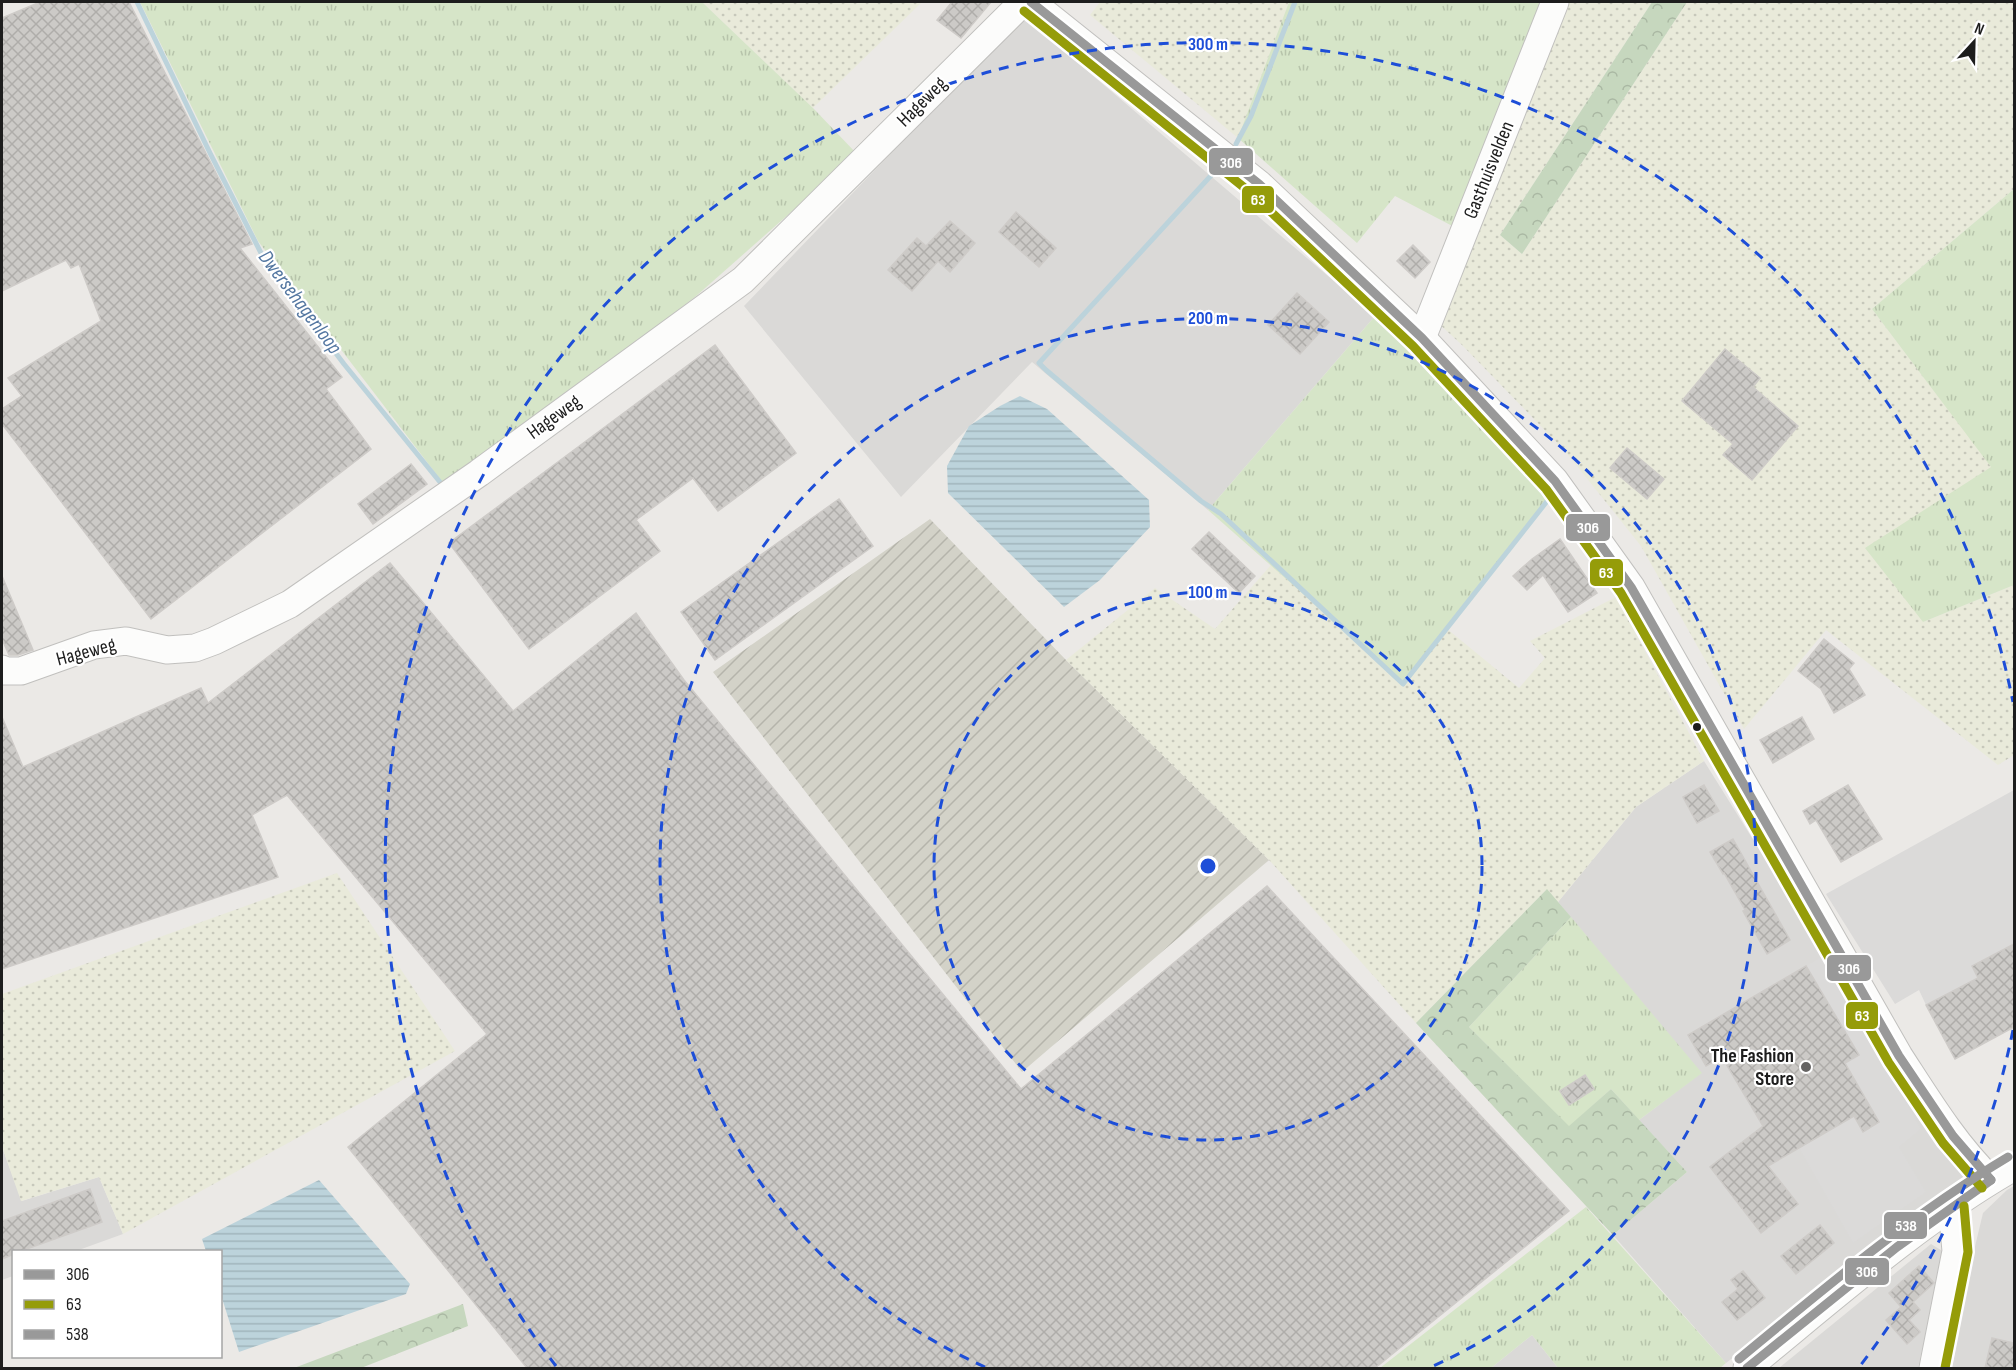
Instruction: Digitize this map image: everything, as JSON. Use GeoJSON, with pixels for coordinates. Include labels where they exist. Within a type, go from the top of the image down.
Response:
{"type":"FeatureCollection","features":[{"type":"Feature","properties":{"kind":"street","name":"Hageweg"},"geometry":{"type":"LineString","coordinates":[[2,669],[3,671],[21,671],[94,645],[126,641],[168,650],[195,648],[290,604],[479,473],[743,280],[1023,2]]}},
{"type":"Feature","properties":{"kind":"street"},"geometry":{"type":"LineString","coordinates":[[1031,2],[1259,184],[1422,338],[1556,481],[1631,587],[1899,1056],[1943,1124],[1975,1165],[1991,1180]]}},
{"type":"Feature","properties":{"kind":"street","name":"Gasthuisvelden"},"geometry":{"type":"LineString","coordinates":[[1422,338],[1555,2]]}},
{"type":"Feature","properties":{"kind":"street"},"geometry":{"type":"LineString","coordinates":[[1747,1368],[1897,1246],[1991,1180],[2014,1167]]}},
{"type":"Feature","properties":{"kind":"street"},"geometry":{"type":"LineString","coordinates":[[1933,1368],[1956,1251],[1952,1207]]}},
{"type":"Feature","properties":{"kind":"shaded area"},"geometry":{"type":"Polygon","coordinates":[[[1023,16],[1375,316],[1208,510],[1032,362],[901,497],[744,306],[1023,16]]]}},
{"type":"Feature","properties":{"kind":"shaded area"},"geometry":{"type":"Polygon","coordinates":[[[930,519],[1066,660],[1269,860],[1022,1072],[713,672],[930,519]]]}},
{"type":"Feature","properties":{"kind":"shaded area"},"geometry":{"type":"Polygon","coordinates":[[[1704,761],[1965,1179],[1726,1363],[1613,1235],[1687,1172],[1639,1120],[1701,1073],[1558,902],[1636,807],[1704,761]]]}},
{"type":"Feature","properties":{"kind":"shaded area"},"geometry":{"type":"Polygon","coordinates":[[[2014,790],[2014,944],[1972,966],[1978,978],[1926,1005],[1919,990],[1895,1004],[1826,894],[2014,790]]]}},
{"type":"Feature","properties":{"kind":"shaded area"},"geometry":{"type":"Polygon","coordinates":[[[1823,956],[1921,1129],[1899,1147],[1926,1192],[1853,1243],[1799,1148],[1854,1116],[1863,1132],[1879,1122],[1845,1063],[1858,1055],[1806,966],[1823,956]]]}},
{"type":"Feature","properties":{"kind":"shaded area"},"geometry":{"type":"Polygon","coordinates":[[[2,1147],[22,1201],[99,1177],[123,1234],[79,1250],[12,1250],[12,1276],[2,1280],[2,1147]]]}},
{"type":"Feature","properties":{"kind":"shaded area"},"geometry":{"type":"Polygon","coordinates":[[[2014,1186],[2014,1368],[1952,1368],[1983,1213],[2014,1186]]]}},
{"type":"Feature","properties":{"kind":"shaded area"},"geometry":{"type":"Polygon","coordinates":[[[1931,1244],[1944,1252],[1918,1368],[1779,1368],[1931,1244]]]}},
{"type":"Feature","properties":{"kind":"shaded area"},"geometry":{"type":"Polygon","coordinates":[[[1532,1335],[1558,1368],[1491,1368],[1532,1335]]]}},
{"type":"Feature","properties":{"kind":"green space"},"geometry":{"type":"Polygon","coordinates":[[[140,2],[702,2],[813,108],[857,154],[695,297],[578,387],[443,483],[258,241],[140,2]]]}},
{"type":"Feature","properties":{"kind":"green space"},"geometry":{"type":"Polygon","coordinates":[[[702,2],[922,2],[813,108],[702,2]]]}},
{"type":"Feature","properties":{"kind":"green space"},"geometry":{"type":"Polygon","coordinates":[[[1100,2],[1289,2],[1238,138],[1090,15],[1100,2]]]}},
{"type":"Feature","properties":{"kind":"green space"},"geometry":{"type":"Polygon","coordinates":[[[1289,2],[1548,2],[1460,230],[1395,196],[1357,243],[1238,138],[1289,2]]]}},
{"type":"Feature","properties":{"kind":"green space"},"geometry":{"type":"Polygon","coordinates":[[[1563,2],[1652,2],[1500,235],[1522,254],[1687,2],[2014,2],[2014,189],[1872,309],[1992,467],[1923,622],[2014,585],[2014,755],[1998,765],[1826,630],[1744,729],[1641,546],[1565,451],[1437,322],[1563,2]]]}},
{"type":"Feature","properties":{"kind":"green space"},"geometry":{"type":"Polygon","coordinates":[[[1652,2],[1687,2],[1522,254],[1500,235],[1652,2]]]}},
{"type":"Feature","properties":{"kind":"green space"},"geometry":{"type":"Polygon","coordinates":[[[2014,189],[2014,585],[1923,622],[1865,548],[1991,467],[1872,309],[2014,189]]]}},
{"type":"Feature","properties":{"kind":"green space"},"geometry":{"type":"Polygon","coordinates":[[[1375,316],[1547,499],[1403,682],[1208,510],[1375,316]]]}},
{"type":"Feature","properties":{"kind":"green space"},"geometry":{"type":"Polygon","coordinates":[[[1271,565],[1403,681],[1446,628],[1519,688],[1545,658],[1530,641],[1616,597],[1704,761],[1636,807],[1558,902],[1546,890],[1416,1023],[1269,860],[1066,660],[1155,588],[1215,629],[1271,565]]]}},
{"type":"Feature","properties":{"kind":"green space"},"geometry":{"type":"Polygon","coordinates":[[[337,873],[455,1051],[123,1234],[99,1177],[21,1201],[2,1147],[2,994],[337,873]]]}},
{"type":"Feature","properties":{"kind":"green space"},"geometry":{"type":"Polygon","coordinates":[[[1547,889],[1571,917],[1469,1027],[1569,1126],[1611,1089],[1687,1172],[1613,1235],[1416,1023],[1547,889]]]}},
{"type":"Feature","properties":{"kind":"green space"},"geometry":{"type":"Polygon","coordinates":[[[1571,917],[1702,1073],[1639,1120],[1611,1089],[1569,1127],[1469,1027],[1571,917]]]}},
{"type":"Feature","properties":{"kind":"green space"},"geometry":{"type":"Polygon","coordinates":[[[1586,1207],[1726,1363],[1720,1368],[1558,1368],[1532,1335],[1491,1368],[1380,1368],[1586,1207]]]}},
{"type":"Feature","properties":{"kind":"green space"},"geometry":{"type":"Polygon","coordinates":[[[463,1304],[468,1326],[361,1368],[294,1368],[463,1304]]]}},
{"type":"Feature","properties":{"kind":"water"},"geometry":{"type":"Polygon","coordinates":[[[1020,396],[1047,409],[1149,500],[1150,527],[1100,580],[1064,607],[948,493],[947,466],[969,426],[1020,396]]]}},
{"type":"Feature","properties":{"kind":"water"},"geometry":{"type":"Polygon","coordinates":[[[319,1180],[410,1284],[406,1294],[239,1352],[222,1298],[222,1250],[206,1250],[202,1239],[319,1180]]]}},
{"type":"Feature","properties":{"kind":"building"},"geometry":{"type":"Polygon","coordinates":[[[40,2],[129,2],[252,244],[240,248],[342,377],[326,389],[371,449],[151,619],[2,424],[2,409],[22,396],[8,378],[101,321],[79,264],[71,268],[66,260],[2,291],[2,18],[40,2]]]}},
{"type":"Feature","properties":{"kind":"building"},"geometry":{"type":"Polygon","coordinates":[[[952,2],[991,2],[961,38],[937,20],[952,2]]]}},
{"type":"Feature","properties":{"kind":"building"},"geometry":{"type":"Polygon","coordinates":[[[1016,212],[1056,248],[1039,267],[999,232],[1016,212]]]}},
{"type":"Feature","properties":{"kind":"building"},"geometry":{"type":"Polygon","coordinates":[[[950,221],[975,243],[950,272],[938,261],[912,291],[888,270],[917,238],[926,246],[950,221]]]}},
{"type":"Feature","properties":{"kind":"building"},"geometry":{"type":"Polygon","coordinates":[[[1413,245],[1430,262],[1415,278],[1397,261],[1413,245]]]}},
{"type":"Feature","properties":{"kind":"building"},"geometry":{"type":"Polygon","coordinates":[[[1297,293],[1329,322],[1300,354],[1268,325],[1297,293]]]}},
{"type":"Feature","properties":{"kind":"building"},"geometry":{"type":"Polygon","coordinates":[[[715,345],[796,453],[718,511],[693,478],[636,520],[660,551],[529,649],[449,543],[715,345]]]}},
{"type":"Feature","properties":{"kind":"building"},"geometry":{"type":"Polygon","coordinates":[[[1725,349],[1760,378],[1753,387],[1798,426],[1752,480],[1723,455],[1733,444],[1682,401],[1725,349]]]}},
{"type":"Feature","properties":{"kind":"building"},"geometry":{"type":"Polygon","coordinates":[[[1627,448],[1664,479],[1647,499],[1610,468],[1627,448]]]}},
{"type":"Feature","properties":{"kind":"building"},"geometry":{"type":"Polygon","coordinates":[[[411,464],[427,484],[373,524],[358,504],[411,464]]]}},
{"type":"Feature","properties":{"kind":"building"},"geometry":{"type":"Polygon","coordinates":[[[839,499],[873,546],[715,660],[681,612],[839,499]]]}},
{"type":"Feature","properties":{"kind":"building"},"geometry":{"type":"Polygon","coordinates":[[[1209,532],[1255,576],[1239,593],[1192,549],[1209,532]]]}},
{"type":"Feature","properties":{"kind":"building"},"geometry":{"type":"Polygon","coordinates":[[[1560,539],[1597,593],[1568,612],[1543,575],[1527,590],[1513,576],[1560,539]]]}},
{"type":"Feature","properties":{"kind":"building"},"geometry":{"type":"Polygon","coordinates":[[[390,563],[513,711],[636,613],[684,680],[1021,1089],[1267,886],[1569,1211],[1375,1368],[527,1368],[348,1147],[487,1034],[287,795],[252,815],[278,877],[2,969],[2,717],[23,767],[201,688],[208,703],[390,563]]]}},
{"type":"Feature","properties":{"kind":"building"},"geometry":{"type":"Polygon","coordinates":[[[2,576],[33,650],[18,655],[9,655],[2,639],[2,576]]]}},
{"type":"Feature","properties":{"kind":"building"},"geometry":{"type":"Polygon","coordinates":[[[1824,639],[1854,663],[1849,669],[1865,695],[1834,713],[1821,689],[1798,671],[1824,639]]]}},
{"type":"Feature","properties":{"kind":"building"},"geometry":{"type":"Polygon","coordinates":[[[1802,717],[1814,739],[1773,763],[1760,740],[1802,717]]]}},
{"type":"Feature","properties":{"kind":"building"},"geometry":{"type":"Polygon","coordinates":[[[1704,785],[1719,811],[1697,823],[1683,797],[1704,785]]]}},
{"type":"Feature","properties":{"kind":"building"},"geometry":{"type":"Polygon","coordinates":[[[1848,785],[1882,839],[1841,862],[1816,820],[1810,824],[1803,811],[1848,785]]]}},
{"type":"Feature","properties":{"kind":"building"},"geometry":{"type":"Polygon","coordinates":[[[1733,839],[1790,940],[1767,954],[1743,911],[1745,910],[1710,852],[1733,839]]]}},
{"type":"Feature","properties":{"kind":"building"},"geometry":{"type":"Polygon","coordinates":[[[2014,944],[2014,1027],[1955,1059],[1926,1005],[1978,978],[1972,966],[2014,944]]]}},
{"type":"Feature","properties":{"kind":"building"},"geometry":{"type":"Polygon","coordinates":[[[1806,966],[1859,1055],[1845,1063],[1879,1122],[1863,1132],[1854,1116],[1768,1166],[1798,1204],[1761,1233],[1710,1167],[1763,1126],[1722,1057],[1706,1066],[1688,1035],[1806,966]]]}},
{"type":"Feature","properties":{"kind":"building"},"geometry":{"type":"Polygon","coordinates":[[[1585,1075],[1594,1089],[1569,1105],[1560,1091],[1585,1075]]]}},
{"type":"Feature","properties":{"kind":"building"},"geometry":{"type":"Polygon","coordinates":[[[90,1189],[102,1222],[24,1250],[12,1250],[12,1255],[2,1259],[2,1221],[90,1189]]]}},
{"type":"Feature","properties":{"kind":"building"},"geometry":{"type":"Polygon","coordinates":[[[1820,1225],[1834,1243],[1796,1274],[1781,1256],[1820,1225]]]}},
{"type":"Feature","properties":{"kind":"building"},"geometry":{"type":"Polygon","coordinates":[[[1919,1266],[1934,1283],[1913,1302],[1920,1310],[1909,1320],[1920,1332],[1907,1344],[1886,1320],[1901,1307],[1889,1293],[1919,1266]]]}},
{"type":"Feature","properties":{"kind":"building"},"geometry":{"type":"Polygon","coordinates":[[[1743,1271],[1765,1298],[1737,1320],[1722,1302],[1738,1289],[1731,1280],[1743,1271]]]}},
{"type":"Feature","properties":{"kind":"building"},"geometry":{"type":"Polygon","coordinates":[[[1992,1338],[2014,1343],[2014,1368],[1985,1368],[1992,1338]]]}},
{"type":"Feature","properties":{"kind":"waterway","name":"Dwersehagenloop"},"geometry":{"type":"LineString","coordinates":[[137,2],[263,257],[344,364],[444,487]]}},
{"type":"Feature","properties":{"kind":"waterway"},"geometry":{"type":"LineString","coordinates":[[1236,144],[1251,116],[1295,2]]}},
{"type":"Feature","properties":{"kind":"waterway"},"geometry":{"type":"LineString","coordinates":[[1217,169],[1039,363],[1201,501],[1221,514],[1403,684],[1548,500]]}},
{"type":"Feature","properties":{"kind":"transit line","name":"306"},"geometry":{"type":"LineString","coordinates":[[1031,2],[1259,184],[1422,338],[1555,481],[1631,587],[1899,1056],[1953,1136],[1991,1180]]}},
{"type":"Feature","properties":{"kind":"transit line","name":"63"},"geometry":{"type":"LineString","coordinates":[[1024,11],[1251,193],[1413,346],[1546,489],[1621,593],[1889,1063],[1943,1143],[1982,1188]]}},
{"type":"Feature","properties":{"kind":"transit line","name":"538"},"geometry":{"type":"LineString","coordinates":[[1739,1359],[1903,1227],[2008,1157]]}},
{"type":"Feature","properties":{"kind":"transit line","name":"306"},"geometry":{"type":"LineString","coordinates":[[1747,1368],[1897,1247],[1991,1180]]}},
{"type":"Feature","properties":{"kind":"transit line","name":"63"},"geometry":{"type":"LineString","coordinates":[[1945,1368],[1968,1252],[1964,1206]]}},
{"type":"Feature","properties":{"kind":"place","name":"The Fashion Store"},"geometry":{"type":"Point","coordinates":[1806,1067]}}]}
